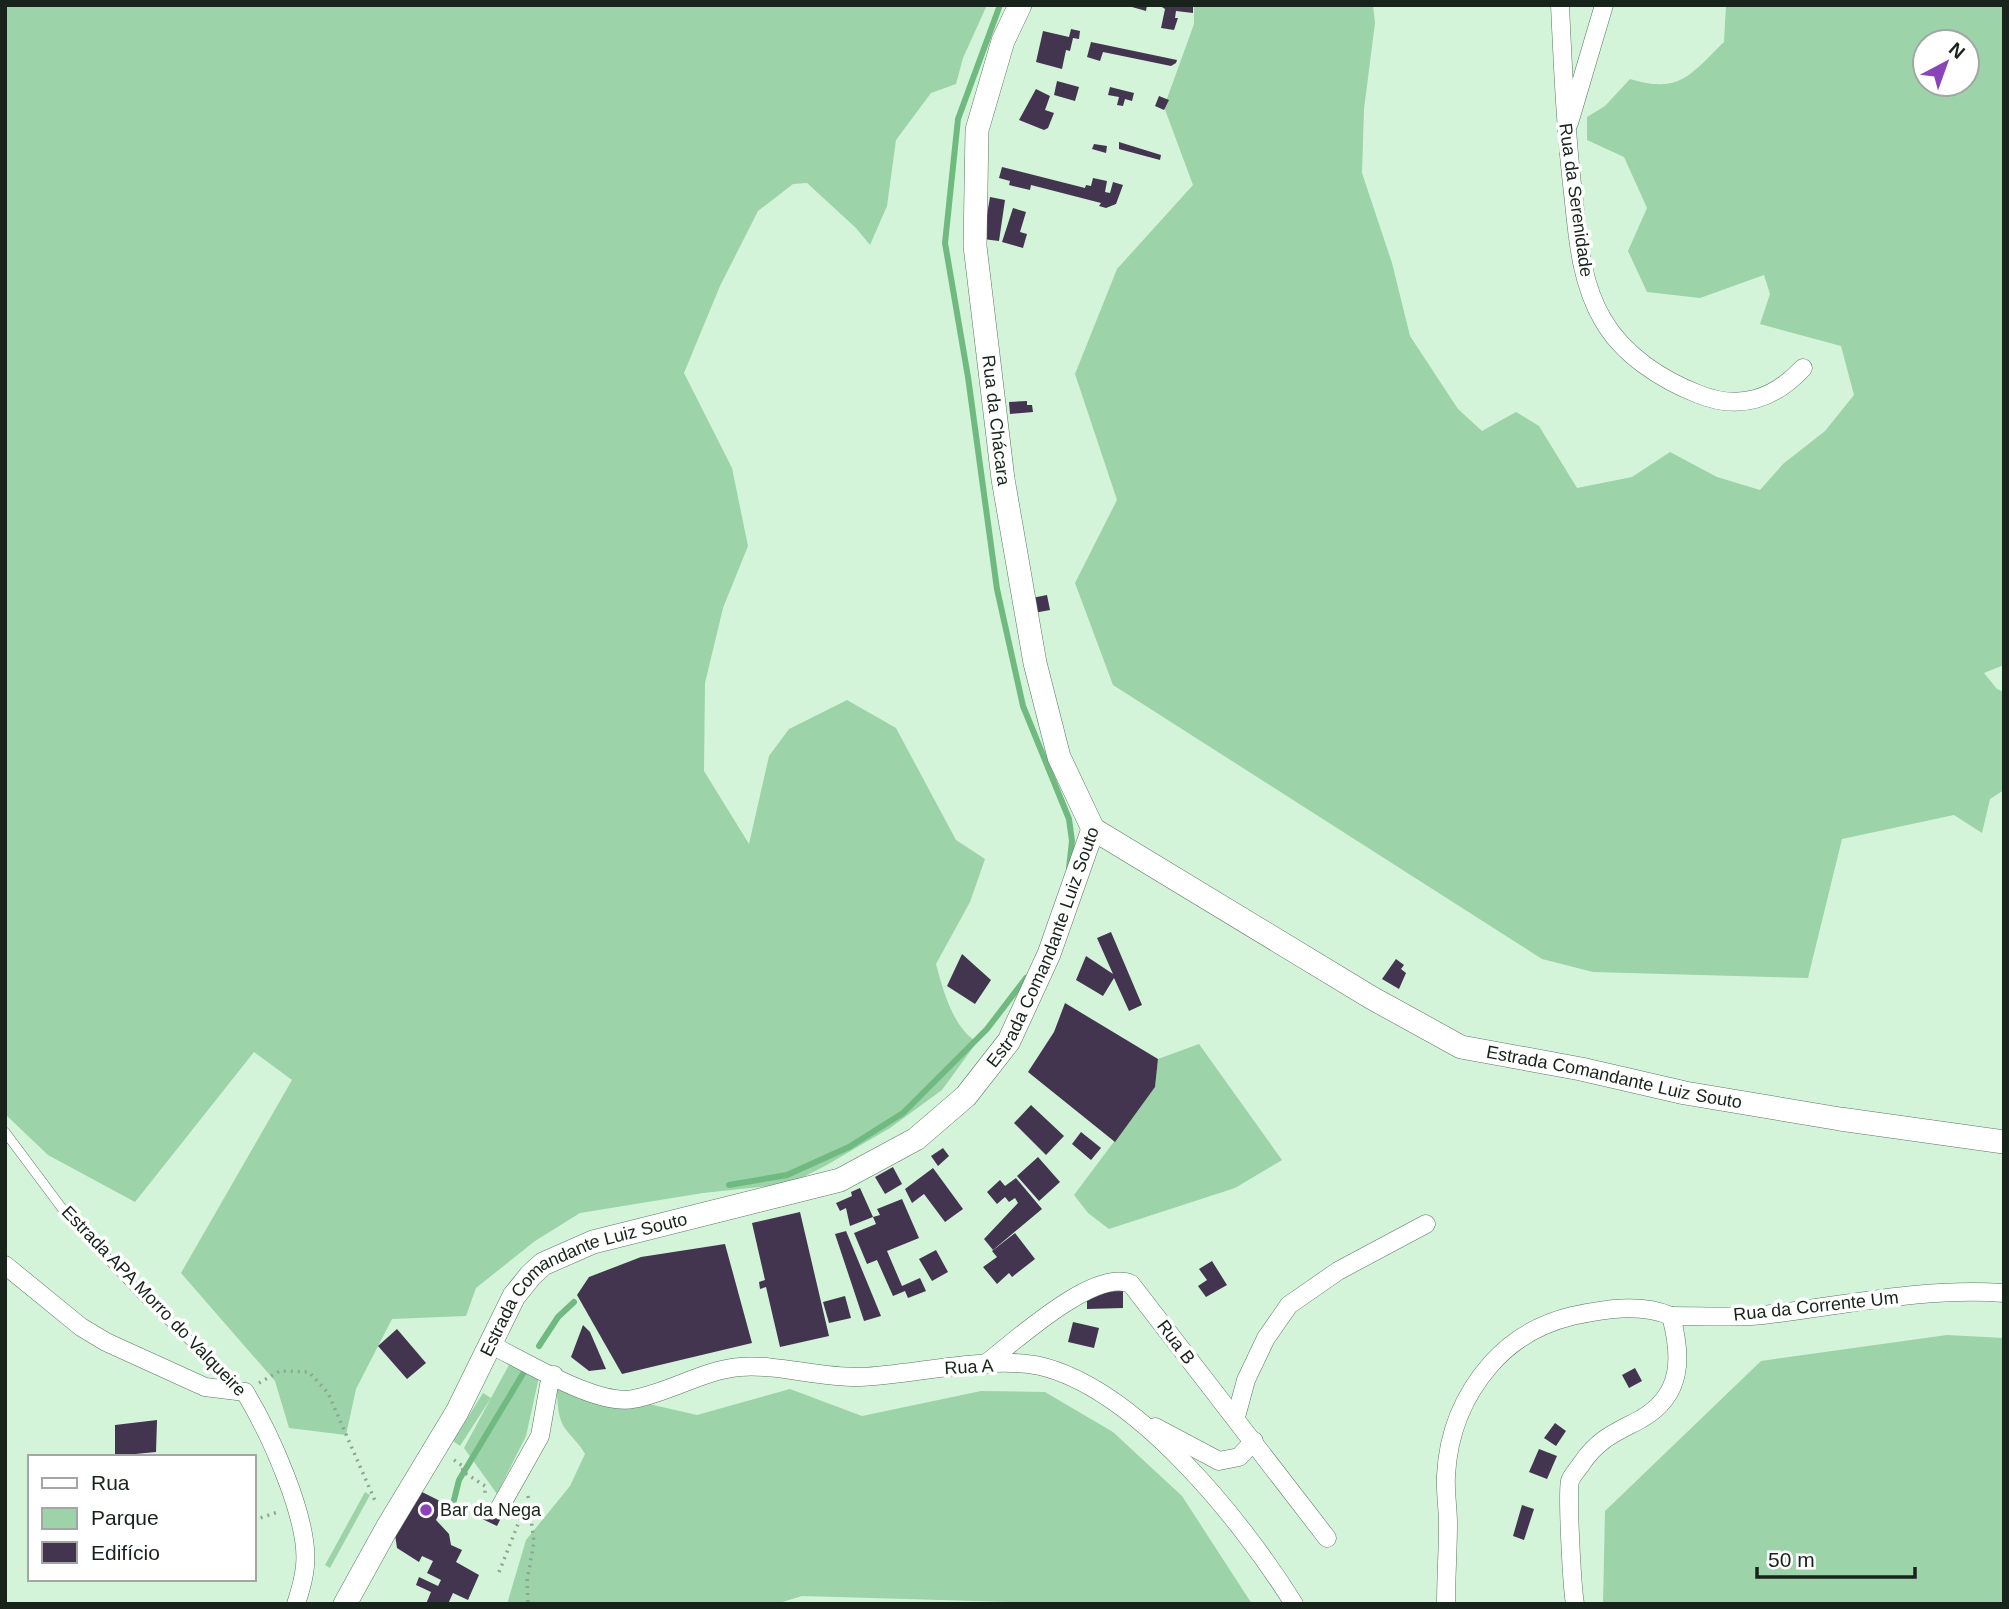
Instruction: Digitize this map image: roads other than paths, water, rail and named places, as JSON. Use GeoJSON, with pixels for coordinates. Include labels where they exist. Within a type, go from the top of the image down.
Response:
{"type":"FeatureCollection","features":[{"type":"Feature","properties":{"kind":"street","name":"Rua da Chácara"},"geometry":{"type":"LineString","coordinates":[[1020,5],[1003,41],[977,130],[976,259],[1003,479],[1035,663],[1059,757],[1093,829]]}},
{"type":"Feature","properties":{"kind":"street","name":"Rua da Serenidade"},"geometry":{"type":"LineString","coordinates":[[1560,5],[1565,133],[1586,283],[1603,322],[1636,357],[1671,384],[1705,397],[1744,401],[1766,398],[1787,386],[1803,368]]}},
{"type":"Feature","properties":{"kind":"street"},"geometry":{"type":"LineString","coordinates":[[1565,133],[1604,5]]}},
{"type":"Feature","properties":{"kind":"street","name":"Estrada Comandante Luiz Souto"},"geometry":{"type":"LineString","coordinates":[[345,1604],[457,1412],[514,1296],[543,1264],[593,1242],[840,1180],[916,1139],[990,1069],[1022,1016],[1049,954],[1093,829],[1372,998],[1461,1047],[1698,1095],[2004,1142]]}},
{"type":"Feature","properties":{"kind":"street"},"geometry":{"type":"LineString","coordinates":[[1236,1417],[1246,1380],[1266,1338],[1289,1305],[1338,1271],[1426,1224]]}},
{"type":"Feature","properties":{"kind":"street"},"geometry":{"type":"LineString","coordinates":[[5,1265],[81,1327],[106,1342],[205,1387],[245,1392]]}},
{"type":"Feature","properties":{"kind":"street","name":"Rua B"},"geometry":{"type":"LineString","coordinates":[[984,1365],[1097,1285],[1122,1280],[1131,1284],[1327,1538]]}},
{"type":"Feature","properties":{"kind":"street","name":"Rua da Corrente Um"},"geometry":{"type":"LineString","coordinates":[[1671,1316],[1759,1315],[1912,1296],[1975,1291],[2004,1293]]}},
{"type":"Feature","properties":{"kind":"street"},"geometry":{"type":"LineString","coordinates":[[1446,1604],[1446,1475],[1455,1422],[1472,1386],[1499,1355],[1524,1335],[1547,1322],[1591,1311],[1627,1308],[1660,1311],[1671,1316],[1680,1350],[1676,1375],[1667,1393],[1641,1418],[1614,1430],[1587,1455],[1570,1481],[1575,1604]]}},
{"type":"Feature","properties":{"kind":"street","name":"Rua A"},"geometry":{"type":"LineString","coordinates":[[491,1345],[604,1396],[631,1400],[734,1368],[762,1366],[836,1377],[984,1365],[1038,1366],[1078,1380],[1138,1418],[1201,1483],[1258,1550],[1294,1604]]}},
{"type":"Feature","properties":{"kind":"street"},"geometry":{"type":"LineString","coordinates":[[499,1509],[540,1436],[554,1375]]}},
{"type":"Feature","properties":{"kind":"street","name":"Estrada APA Morro do Valqueire"},"geometry":{"type":"LineString","coordinates":[[245,1392],[271,1440],[305,1546],[305,1566],[296,1604]]}},
{"type":"Feature","properties":{"kind":"street"},"geometry":{"type":"LineString","coordinates":[[1138,1418],[1219,1461],[1240,1457],[1254,1441]]}},
{"type":"Feature","properties":{"kind":"lane","name":"Estrada APA Morro do Valqueire"},"geometry":{"type":"LineString","coordinates":[[5,1132],[67,1214],[142,1295],[245,1392]]}},
{"type":"Feature","properties":{"kind":"waterway"},"geometry":{"type":"LineString","coordinates":[[1000,5],[958,119],[945,243],[968,377],[997,589],[1023,706],[1069,819],[1072,841],[1069,868]]}},
{"type":"Feature","properties":{"kind":"waterway"},"geometry":{"type":"LineString","coordinates":[[729,1185],[787,1175],[849,1147],[903,1113],[987,1029],[1026,978]]}},
{"type":"Feature","properties":{"kind":"waterway"},"geometry":{"type":"LineString","coordinates":[[539,1346],[558,1317],[574,1302]]}},
{"type":"Feature","properties":{"kind":"waterway"},"geometry":{"type":"LineString","coordinates":[[452,1508],[459,1480],[527,1367]]}},
{"type":"Feature","properties":{"kind":"place","name":"Bar da Nega"},"geometry":{"type":"Point","coordinates":[426,1510]}}]}
